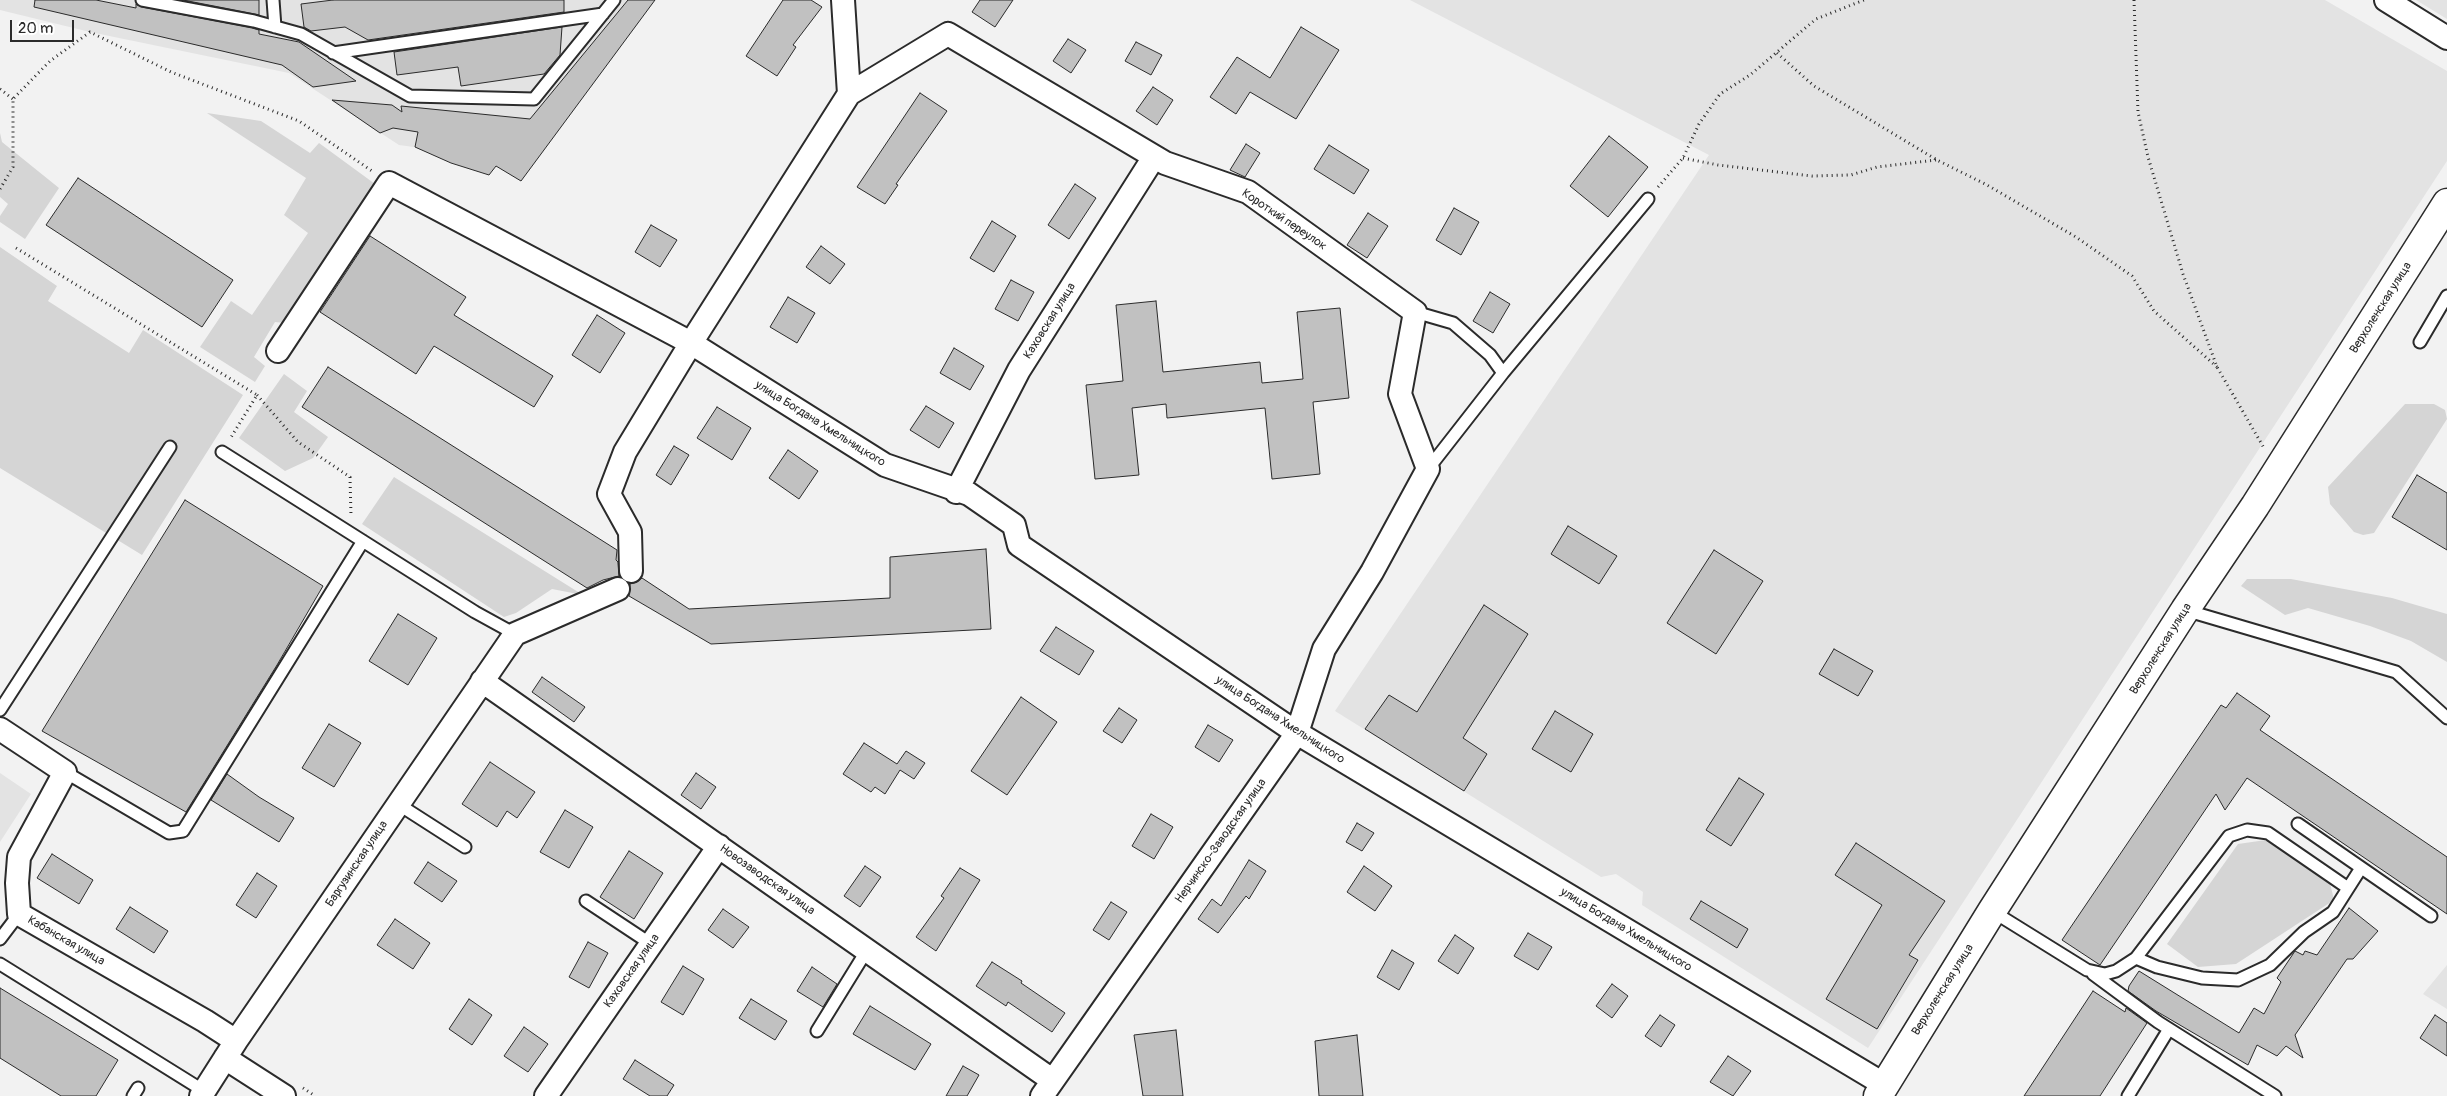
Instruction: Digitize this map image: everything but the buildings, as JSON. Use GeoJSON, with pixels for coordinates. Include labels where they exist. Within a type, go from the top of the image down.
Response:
{"type":"FeatureCollection","features":[{"type":"Feature","properties":{"kind":"main road","name":"Верхоленская улица"},"geometry":{"type":"LineString","coordinates":[[1881,1091],[1992,910],[2185,610],[2444,216]]}},
{"type":"Feature","properties":{"kind":"street"},"geometry":{"type":"LineString","coordinates":[[631,571],[630,532],[609,494],[625,452],[691,343],[849,94],[843,0]]}},
{"type":"Feature","properties":{"kind":"street"},"geometry":{"type":"LineString","coordinates":[[2386,0],[2447,38]]}},
{"type":"Feature","properties":{"kind":"street","name":"Короткий переулок"},"geometry":{"type":"LineString","coordinates":[[849,94],[948,34],[1165,163],[1248,192],[1415,312]]}},
{"type":"Feature","properties":{"kind":"street","name":"Каховская улица"},"geometry":{"type":"LineString","coordinates":[[956,492],[1019,370],[1154,156]]}},
{"type":"Feature","properties":{"kind":"street"},"geometry":{"type":"LineString","coordinates":[[278,351],[389,183]]}},
{"type":"Feature","properties":{"kind":"street","name":"улица Богдана Хмельницкого"},"geometry":{"type":"LineString","coordinates":[[389,183],[691,343],[885,466],[956,492],[968,494],[1014,525],[1020,545],[1297,733],[1881,1091]]}},
{"type":"Feature","properties":{"kind":"street"},"geometry":{"type":"LineString","coordinates":[[1415,312],[1400,394],[1428,469]]}},
{"type":"Feature","properties":{"kind":"street","name":"Нерчинско-Заводская улица"},"geometry":{"type":"LineString","coordinates":[[1047,1088],[1297,733],[1324,649],[1372,572],[1428,469]]}},
{"type":"Feature","properties":{"kind":"street"},"geometry":{"type":"LineString","coordinates":[[515,634],[618,589]]}},
{"type":"Feature","properties":{"kind":"street","name":"Баргузинская улица"},"geometry":{"type":"LineString","coordinates":[[203,1094],[230,1050],[515,634]]}},
{"type":"Feature","properties":{"kind":"street","name":"Новозаводская улица"},"geometry":{"type":"LineString","coordinates":[[482,681],[867,950],[1047,1088]]}},
{"type":"Feature","properties":{"kind":"street"},"geometry":{"type":"LineString","coordinates":[[0,729],[65,772]]}},
{"type":"Feature","properties":{"kind":"street","name":"Кабанская улица"},"geometry":{"type":"LineString","coordinates":[[65,772],[19,857],[17,883],[19,914],[205,1021],[230,1050],[284,1096]]}},
{"type":"Feature","properties":{"kind":"street","name":"Каховская улица"},"geometry":{"type":"LineString","coordinates":[[546,1096],[719,846]]}},
{"type":"Feature","properties":{"kind":"lane"},"geometry":{"type":"LineString","coordinates":[[142,0],[254,21],[301,34],[410,96],[534,99],[614,0]]}},
{"type":"Feature","properties":{"kind":"lane"},"geometry":{"type":"LineString","coordinates":[[273,0],[275,27]]}},
{"type":"Feature","properties":{"kind":"lane"},"geometry":{"type":"LineString","coordinates":[[333,53],[603,14]]}},
{"type":"Feature","properties":{"kind":"lane"},"geometry":{"type":"LineString","coordinates":[[1428,469],[1503,373],[1648,199]]}},
{"type":"Feature","properties":{"kind":"lane"},"geometry":{"type":"LineString","coordinates":[[2420,342],[2447,296]]}},
{"type":"Feature","properties":{"kind":"lane"},"geometry":{"type":"LineString","coordinates":[[1415,312],[1453,323],[1490,355],[1503,373]]}},
{"type":"Feature","properties":{"kind":"lane"},"geometry":{"type":"LineString","coordinates":[[0,710],[170,447]]}},
{"type":"Feature","properties":{"kind":"lane"},"geometry":{"type":"LineString","coordinates":[[222,452],[475,612],[515,634]]}},
{"type":"Feature","properties":{"kind":"lane"},"geometry":{"type":"LineString","coordinates":[[65,772],[169,833],[183,831],[363,541]]}},
{"type":"Feature","properties":{"kind":"lane"},"geometry":{"type":"LineString","coordinates":[[2185,610],[2396,672],[2447,718]]}},
{"type":"Feature","properties":{"kind":"lane"},"geometry":{"type":"LineString","coordinates":[[398,804],[465,847]]}},
{"type":"Feature","properties":{"kind":"lane"},"geometry":{"type":"LineString","coordinates":[[2298,824],[2431,916]]}},
{"type":"Feature","properties":{"kind":"lane"},"geometry":{"type":"LineString","coordinates":[[2088,970],[2105,974],[2116,971],[2136,958],[2229,836],[2247,830],[2268,833],[2348,888]]}},
{"type":"Feature","properties":{"kind":"lane"},"geometry":{"type":"LineString","coordinates":[[2136,958],[2157,967],[2202,978],[2238,980],[2270,964],[2304,932],[2333,912],[2361,868]]}},
{"type":"Feature","properties":{"kind":"lane"},"geometry":{"type":"LineString","coordinates":[[586,901],[651,944]]}},
{"type":"Feature","properties":{"kind":"lane"},"geometry":{"type":"LineString","coordinates":[[1992,910],[2088,970],[2169,1029],[2275,1096]]}},
{"type":"Feature","properties":{"kind":"lane"},"geometry":{"type":"LineString","coordinates":[[0,940],[19,914]]}},
{"type":"Feature","properties":{"kind":"lane"},"geometry":{"type":"LineString","coordinates":[[817,1031],[867,950]]}},
{"type":"Feature","properties":{"kind":"lane"},"geometry":{"type":"LineString","coordinates":[[0,964],[203,1094]]}},
{"type":"Feature","properties":{"kind":"lane"},"geometry":{"type":"LineString","coordinates":[[2128,1096],[2169,1029]]}},
{"type":"Feature","properties":{"kind":"path"},"geometry":{"type":"LineString","coordinates":[[1648,199],[1683,158],[1699,124],[1720,94],[1750,75],[1816,19],[1864,0]]}},
{"type":"Feature","properties":{"kind":"path"},"geometry":{"type":"LineString","coordinates":[[2134,0],[2138,112],[2148,157],[2183,274],[2217,367],[2277,470]]}},
{"type":"Feature","properties":{"kind":"path"},"geometry":{"type":"LineString","coordinates":[[0,189],[13,167],[13,99],[50,61],[90,32],[171,72],[299,121],[389,183]]}},
{"type":"Feature","properties":{"kind":"path"},"geometry":{"type":"LineString","coordinates":[[1777,53],[1814,86],[1937,160],[1986,185],[2076,237],[2132,276],[2154,311],[2217,367]]}},
{"type":"Feature","properties":{"kind":"path"},"geometry":{"type":"LineString","coordinates":[[0,89],[13,99]]}},
{"type":"Feature","properties":{"kind":"path"},"geometry":{"type":"LineString","coordinates":[[1683,158],[1718,165],[1812,176],[1851,175],[1877,167],[1937,160]]}},
{"type":"Feature","properties":{"kind":"path"},"geometry":{"type":"LineString","coordinates":[[16,248],[257,395],[298,442],[350,478],[352,534]]}},
{"type":"Feature","properties":{"kind":"path"},"geometry":{"type":"LineString","coordinates":[[222,452],[257,395]]}},
{"type":"Feature","properties":{"kind":"shaded area"},"geometry":{"type":"Polygon","coordinates":[[[0,0],[647,0],[524,162],[399,145],[289,73],[90,32],[0,10],[0,0]]]}},
{"type":"Feature","properties":{"kind":"shaded area"},"geometry":{"type":"Polygon","coordinates":[[[1410,0],[2325,0],[2447,71],[2447,161],[1868,1048],[1642,905],[1643,892],[1616,874],[1601,877],[1335,711],[1709,155],[1410,0]]]}},
{"type":"Feature","properties":{"kind":"shaded area"},"geometry":{"type":"Polygon","coordinates":[[[2416,0],[2447,0],[2447,19],[2416,0]]]}},
{"type":"Feature","properties":{"kind":"shaded area"},"geometry":{"type":"Polygon","coordinates":[[[207,113],[261,121],[310,153],[319,143],[375,184],[284,323],[275,322],[254,357],[265,366],[255,382],[200,347],[231,301],[252,315],[308,233],[284,215],[306,178],[207,113]]]}},
{"type":"Feature","properties":{"kind":"shaded area"},"geometry":{"type":"Polygon","coordinates":[[[0,133],[2,142],[59,188],[25,239],[0,222],[0,216],[8,204],[0,197],[0,133]]]}},
{"type":"Feature","properties":{"kind":"shaded area"},"geometry":{"type":"Polygon","coordinates":[[[0,247],[57,286],[48,301],[129,353],[143,330],[243,395],[142,555],[0,468],[0,247]]]}},
{"type":"Feature","properties":{"kind":"shaded area"},"geometry":{"type":"Polygon","coordinates":[[[284,374],[307,391],[294,412],[328,437],[313,458],[285,471],[239,438],[284,374]]]}},
{"type":"Feature","properties":{"kind":"shaded area"},"geometry":{"type":"Polygon","coordinates":[[[2405,404],[2434,404],[2445,410],[2447,419],[2374,533],[2363,535],[2354,532],[2330,504],[2328,487],[2405,404]]]}},
{"type":"Feature","properties":{"kind":"shaded area"},"geometry":{"type":"Polygon","coordinates":[[[394,477],[583,595],[552,589],[516,613],[504,617],[362,524],[394,477]]]}},
{"type":"Feature","properties":{"kind":"shaded area"},"geometry":{"type":"Polygon","coordinates":[[[2247,579],[2291,579],[2392,598],[2447,614],[2447,662],[2411,641],[2370,626],[2308,608],[2285,615],[2241,586],[2247,579]]]}},
{"type":"Feature","properties":{"kind":"shaded area"},"geometry":{"type":"Polygon","coordinates":[[[0,773],[31,794],[0,842],[0,773]]]}},
{"type":"Feature","properties":{"kind":"shaded area"},"geometry":{"type":"Polygon","coordinates":[[[2266,840],[2330,883],[2334,900],[2236,964],[2198,967],[2167,944],[2238,844],[2266,840]]]}},
{"type":"Feature","properties":{"kind":"shaded area"},"geometry":{"type":"Polygon","coordinates":[[[2447,965],[2447,1009],[2423,994],[2447,965]]]}}]}
